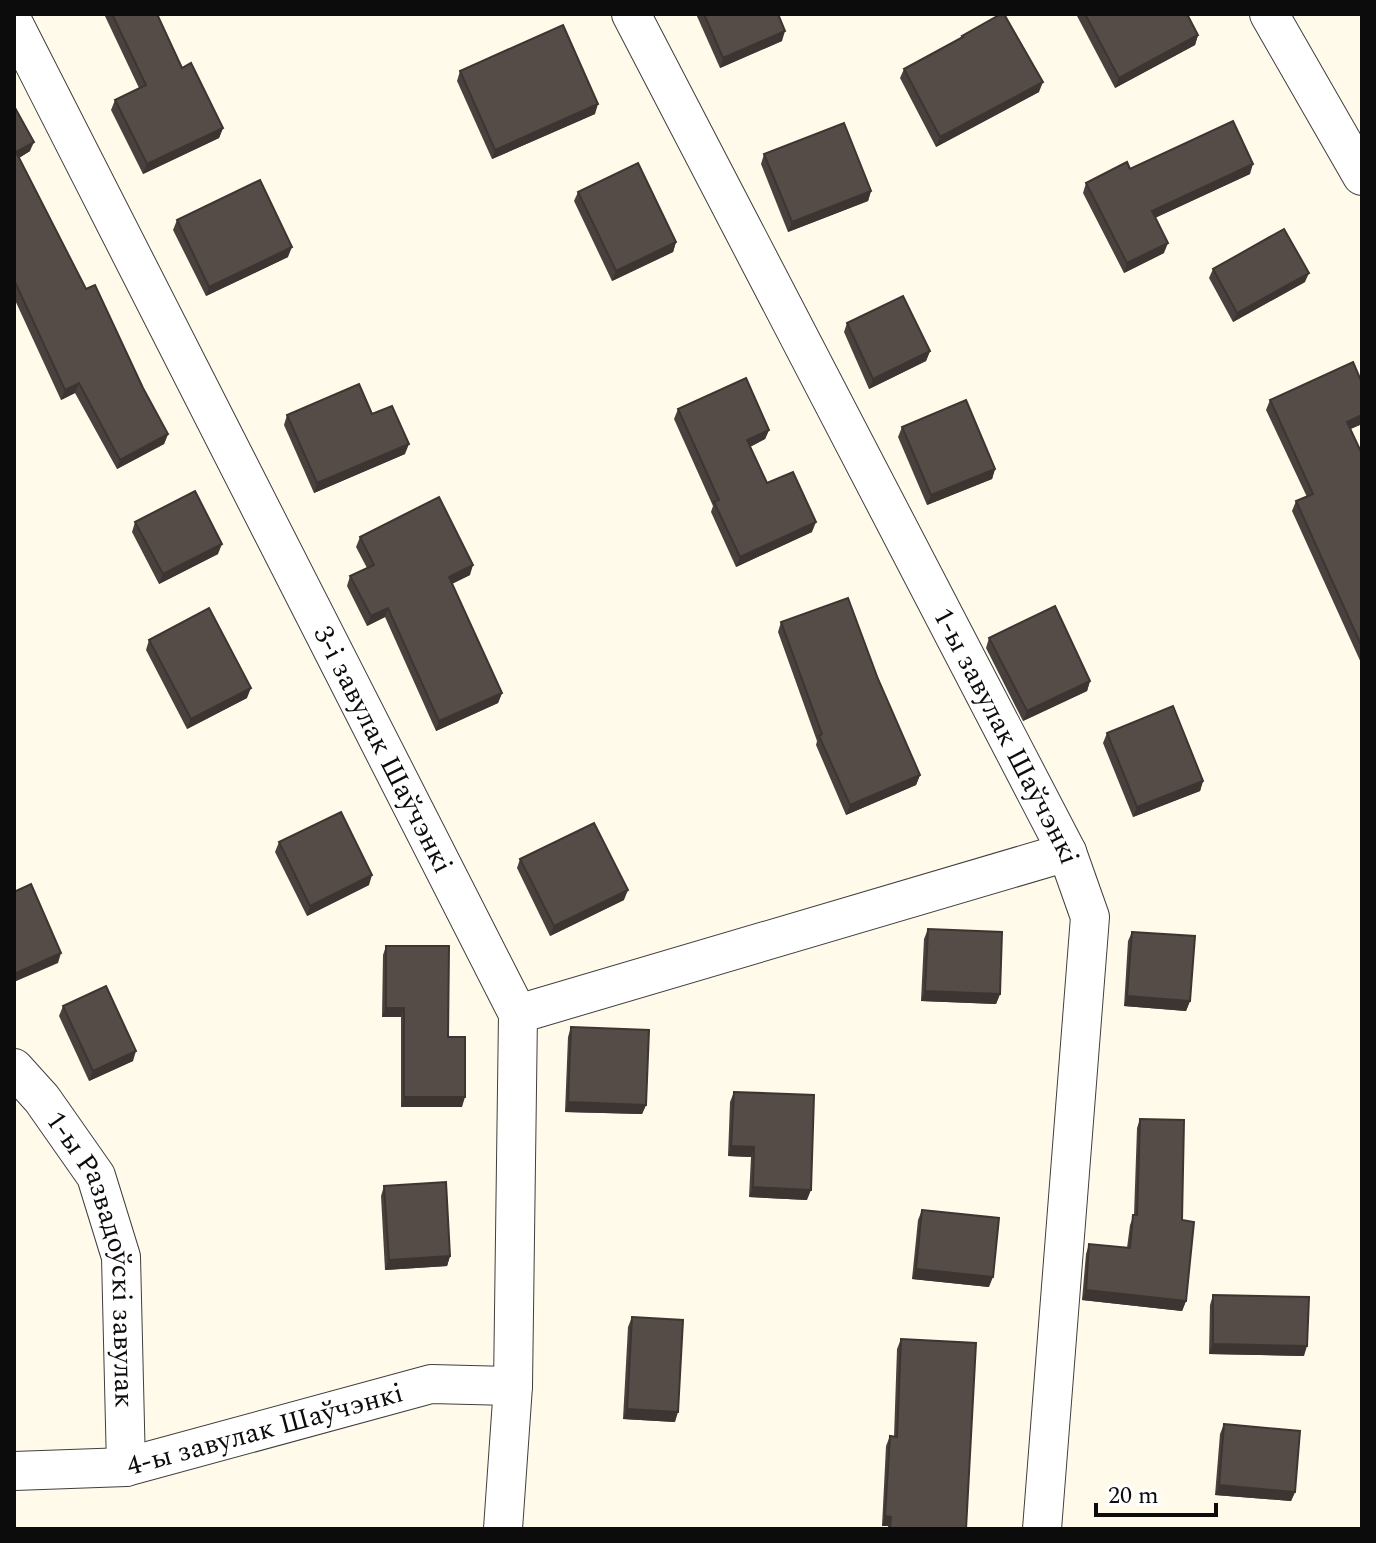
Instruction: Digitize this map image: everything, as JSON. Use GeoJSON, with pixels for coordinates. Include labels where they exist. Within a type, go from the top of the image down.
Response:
{"type":"FeatureCollection","features":[{"type":"Feature","properties":{"kind":"street","name":"1-ы завулак Шаўчэнкі"},"geometry":{"type":"LineString","coordinates":[[631,14],[1067,852],[1090,917],[1042,1529]]}},
{"type":"Feature","properties":{"kind":"street"},"geometry":{"type":"LineString","coordinates":[[1269,14],[1362,176]]}},
{"type":"Feature","properties":{"kind":"street","name":"3-і завулак Шаўчэнкі"},"geometry":{"type":"LineString","coordinates":[[14,24],[518,1014],[513,1386],[503,1529]]}},
{"type":"Feature","properties":{"kind":"street"},"geometry":{"type":"LineString","coordinates":[[518,1014],[1067,852]]}},
{"type":"Feature","properties":{"kind":"street","name":"1-ы Развадоўскі завулак"},"geometry":{"type":"LineString","coordinates":[[14,1068],[42,1099],[96,1176],[121,1257],[126,1467]]}},
{"type":"Feature","properties":{"kind":"street","name":"4-ы завулак Шаўчэнкі"},"geometry":{"type":"LineString","coordinates":[[14,1471],[126,1467],[431,1384],[513,1386]]}},
{"type":"Feature","properties":{"kind":"building"},"geometry":{"type":"Polygon","coordinates":[[[112,14],[157,14],[182,68],[191,63],[223,128],[147,164],[115,100],[146,85],[112,14]]]}},
{"type":"Feature","properties":{"kind":"building"},"geometry":{"type":"Polygon","coordinates":[[[704,14],[778,14],[785,31],[723,58],[704,14]]]}},
{"type":"Feature","properties":{"kind":"building"},"geometry":{"type":"Polygon","coordinates":[[[1004,14],[1043,82],[940,137],[904,69],[1004,14]]]}},
{"type":"Feature","properties":{"kind":"building"},"geometry":{"type":"Polygon","coordinates":[[[1085,14],[1187,14],[1198,35],[1119,78],[1085,14]]]}},
{"type":"Feature","properties":{"kind":"building"},"geometry":{"type":"Polygon","coordinates":[[[563,25],[598,104],[495,150],[460,71],[563,25]]]}},
{"type":"Feature","properties":{"kind":"building"},"geometry":{"type":"Polygon","coordinates":[[[14,106],[34,142],[16,152],[86,289],[95,285],[168,434],[120,460],[79,383],[65,390],[14,285],[14,106]]]}},
{"type":"Feature","properties":{"kind":"building"},"geometry":{"type":"Polygon","coordinates":[[[1233,121],[1253,164],[1152,211],[1168,243],[1127,263],[1086,183],[1127,162],[1130,169],[1233,121]]]}},
{"type":"Feature","properties":{"kind":"building"},"geometry":{"type":"Polygon","coordinates":[[[844,123],[871,191],[792,222],[764,154],[844,123]]]}},
{"type":"Feature","properties":{"kind":"building"},"geometry":{"type":"Polygon","coordinates":[[[638,163],[676,242],[616,271],[578,192],[638,163]]]}},
{"type":"Feature","properties":{"kind":"building"},"geometry":{"type":"Polygon","coordinates":[[[260,180],[292,247],[209,287],[177,220],[260,180]]]}},
{"type":"Feature","properties":{"kind":"building"},"geometry":{"type":"Polygon","coordinates":[[[1284,229],[1309,273],[1237,313],[1213,269],[1284,229]]]}},
{"type":"Feature","properties":{"kind":"building"},"geometry":{"type":"Polygon","coordinates":[[[903,296],[930,351],[873,379],[847,323],[903,296]]]}},
{"type":"Feature","properties":{"kind":"building"},"geometry":{"type":"Polygon","coordinates":[[[1353,362],[1362,383],[1362,415],[1347,422],[1362,454],[1362,647],[1296,501],[1313,494],[1270,400],[1353,362]]]}},
{"type":"Feature","properties":{"kind":"building"},"geometry":{"type":"Polygon","coordinates":[[[746,378],[769,430],[747,440],[767,483],[793,472],[816,522],[740,557],[714,502],[719,500],[678,409],[746,378]]]}},
{"type":"Feature","properties":{"kind":"building"},"geometry":{"type":"Polygon","coordinates":[[[359,384],[372,414],[392,406],[409,444],[317,483],[287,415],[359,384]]]}},
{"type":"Feature","properties":{"kind":"building"},"geometry":{"type":"Polygon","coordinates":[[[966,400],[995,469],[931,495],[902,427],[966,400]]]}},
{"type":"Feature","properties":{"kind":"building"},"geometry":{"type":"Polygon","coordinates":[[[195,491],[222,544],[163,574],[135,522],[195,491]]]}},
{"type":"Feature","properties":{"kind":"building"},"geometry":{"type":"Polygon","coordinates":[[[439,497],[473,565],[449,577],[502,693],[439,721],[388,608],[371,616],[350,576],[374,565],[360,537],[439,497]]]}},
{"type":"Feature","properties":{"kind":"building"},"geometry":{"type":"Polygon","coordinates":[[[848,598],[878,679],[920,775],[850,805],[819,736],[822,734],[781,622],[848,598]]]}},
{"type":"Feature","properties":{"kind":"building"},"geometry":{"type":"Polygon","coordinates":[[[1055,606],[1090,681],[1027,711],[989,638],[1055,606]]]}},
{"type":"Feature","properties":{"kind":"building"},"geometry":{"type":"Polygon","coordinates":[[[209,608],[251,688],[191,719],[149,640],[209,608]]]}},
{"type":"Feature","properties":{"kind":"building"},"geometry":{"type":"Polygon","coordinates":[[[1173,706],[1203,781],[1137,807],[1107,733],[1173,706]]]}},
{"type":"Feature","properties":{"kind":"building"},"geometry":{"type":"Polygon","coordinates":[[[341,812],[372,875],[310,906],[279,842],[341,812]]]}},
{"type":"Feature","properties":{"kind":"building"},"geometry":{"type":"Polygon","coordinates":[[[594,823],[628,890],[554,926],[520,859],[594,823]]]}},
{"type":"Feature","properties":{"kind":"building"},"geometry":{"type":"Polygon","coordinates":[[[31,884],[61,953],[14,974],[14,892],[31,884]]]}},
{"type":"Feature","properties":{"kind":"building"},"geometry":{"type":"Polygon","coordinates":[[[928,929],[1002,932],[1000,994],[925,991],[928,929]]]}},
{"type":"Feature","properties":{"kind":"building"},"geometry":{"type":"Polygon","coordinates":[[[1132,932],[1195,936],[1190,1001],[1127,996],[1132,932]]]}},
{"type":"Feature","properties":{"kind":"building"},"geometry":{"type":"Polygon","coordinates":[[[386,946],[449,946],[448,1037],[465,1037],[465,1097],[404,1097],[404,1008],[386,1008],[386,946]]]}},
{"type":"Feature","properties":{"kind":"building"},"geometry":{"type":"Polygon","coordinates":[[[106,986],[136,1051],[93,1071],[63,1006],[106,986]]]}},
{"type":"Feature","properties":{"kind":"building"},"geometry":{"type":"Polygon","coordinates":[[[571,1027],[649,1030],[646,1105],[568,1102],[571,1027]]]}},
{"type":"Feature","properties":{"kind":"building"},"geometry":{"type":"Polygon","coordinates":[[[734,1092],[814,1095],[811,1190],[753,1187],[754,1147],[731,1146],[734,1092]]]}},
{"type":"Feature","properties":{"kind":"building"},"geometry":{"type":"Polygon","coordinates":[[[1140,1119],[1184,1120],[1182,1220],[1194,1222],[1186,1301],[1086,1290],[1089,1244],[1130,1248],[1133,1215],[1137,1215],[1140,1119]]]}},
{"type":"Feature","properties":{"kind":"building"},"geometry":{"type":"Polygon","coordinates":[[[446,1182],[450,1256],[389,1260],[384,1186],[446,1182]]]}},
{"type":"Feature","properties":{"kind":"building"},"geometry":{"type":"Polygon","coordinates":[[[922,1210],[999,1218],[993,1277],[916,1269],[922,1210]]]}},
{"type":"Feature","properties":{"kind":"building"},"geometry":{"type":"Polygon","coordinates":[[[1213,1295],[1309,1297],[1307,1346],[1213,1344],[1213,1295]]]}},
{"type":"Feature","properties":{"kind":"building"},"geometry":{"type":"Polygon","coordinates":[[[632,1317],[683,1320],[678,1412],[627,1409],[632,1317]]]}},
{"type":"Feature","properties":{"kind":"building"},"geometry":{"type":"Polygon","coordinates":[[[901,1339],[976,1343],[966,1529],[890,1529],[891,1517],[885,1516],[890,1436],[897,1437],[901,1339]]]}},
{"type":"Feature","properties":{"kind":"building"},"geometry":{"type":"Polygon","coordinates":[[[1224,1424],[1300,1431],[1295,1492],[1219,1485],[1224,1424]]]}}]}
